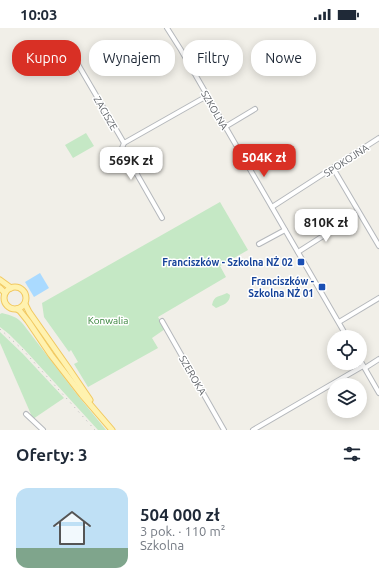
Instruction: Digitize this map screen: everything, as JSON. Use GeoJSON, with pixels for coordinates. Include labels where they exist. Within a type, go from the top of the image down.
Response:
{"type":"FeatureCollection","features":[{"type":"Feature","properties":{"kind":"main road"},"geometry":{"type":"LineString","coordinates":[[0,280],[11,288]]}},
{"type":"Feature","properties":{"kind":"main road"},"geometry":{"type":"LineString","coordinates":[[25,304],[21,308],[12,309],[7,306],[4,300],[5,293],[11,288],[17,287],[23,290],[26,296],[25,304],[28,312],[99,414]]}},
{"type":"Feature","properties":{"kind":"main road"},"geometry":{"type":"LineString","coordinates":[[0,288],[5,293]]}},
{"type":"Feature","properties":{"kind":"main road"},"geometry":{"type":"LineString","coordinates":[[17,309],[28,321],[51,355],[82,395],[112,430]]}},
{"type":"Feature","properties":{"kind":"street","name":"SZKOLNA"},"geometry":{"type":"LineString","coordinates":[[167,28],[343,330]]}},
{"type":"Feature","properties":{"kind":"street","name":"ZACISZE"},"geometry":{"type":"LineString","coordinates":[[81,70],[124,143],[122,148],[162,218]]}},
{"type":"Feature","properties":{"kind":"street"},"geometry":{"type":"LineString","coordinates":[[124,143],[207,96]]}},
{"type":"Feature","properties":{"kind":"street"},"geometry":{"type":"LineString","coordinates":[[225,127],[255,109]]}},
{"type":"Feature","properties":{"kind":"street","name":"SPOKOJNA"},"geometry":{"type":"LineString","coordinates":[[272,207],[379,138]]}},
{"type":"Feature","properties":{"kind":"street"},"geometry":{"type":"LineString","coordinates":[[333,168],[379,246]]}},
{"type":"Feature","properties":{"kind":"street"},"geometry":{"type":"LineString","coordinates":[[298,252],[344,222]]}},
{"type":"Feature","properties":{"kind":"street"},"geometry":{"type":"LineString","coordinates":[[258,244],[285,230]]}},
{"type":"Feature","properties":{"kind":"street"},"geometry":{"type":"LineString","coordinates":[[339,322],[379,298]]}},
{"type":"Feature","properties":{"kind":"street","name":"SZEROKA"},"geometry":{"type":"LineString","coordinates":[[162,321],[224,430]]}},
{"type":"Feature","properties":{"kind":"street"},"geometry":{"type":"LineString","coordinates":[[367,365],[379,359]]}},
{"type":"Feature","properties":{"kind":"street"},"geometry":{"type":"LineString","coordinates":[[253,430],[359,370]]}},
{"type":"Feature","properties":{"kind":"street"},"geometry":{"type":"LineString","coordinates":[[366,370],[379,393]]}},
{"type":"Feature","properties":{"kind":"street"},"geometry":{"type":"LineString","coordinates":[[26,414],[43,430]]}},
{"type":"Feature","properties":{"kind":"green space"},"geometry":{"type":"Polygon","coordinates":[[[86,133],[94,146],[73,158],[65,145],[86,133]]]}},
{"type":"Feature","properties":{"kind":"green space","name":"Konwalia"},"geometry":{"type":"Polygon","coordinates":[[[220,202],[248,250],[220,266],[226,277],[158,317],[165,329],[152,338],[158,348],[88,387],[74,364],[78,362],[71,350],[69,352],[44,317],[42,303],[220,202]]]}},
{"type":"Feature","properties":{"kind":"green space"},"geometry":{"type":"Polygon","coordinates":[[[227,293],[230,295],[230,298],[226,303],[216,308],[212,305],[214,299],[227,293]]]}},
{"type":"Feature","properties":{"kind":"green space"},"geometry":{"type":"Polygon","coordinates":[[[2,313],[16,318],[23,324],[106,430],[98,430],[24,349],[0,327],[0,314],[2,313]]]}},
{"type":"Feature","properties":{"kind":"green space"},"geometry":{"type":"Polygon","coordinates":[[[0,332],[64,398],[33,419],[0,343],[0,332]]]}},
{"type":"Feature","properties":{"kind":"water"},"geometry":{"type":"Polygon","coordinates":[[[40,273],[49,288],[34,297],[25,282],[40,273]]]}},
{"type":"Feature","properties":{"kind":"railway"},"geometry":{"type":"LineString","coordinates":[[0,329],[23,350],[95,430]]}},
{"type":"Feature","properties":{"kind":"place","name":"Franciszków - Szkolna NŻ 02"},"geometry":{"type":"Point","coordinates":[301,262]}},
{"type":"Feature","properties":{"kind":"place","name":"Franciszków - Szkolna NŻ 01"},"geometry":{"type":"Point","coordinates":[322,287]}}]}
